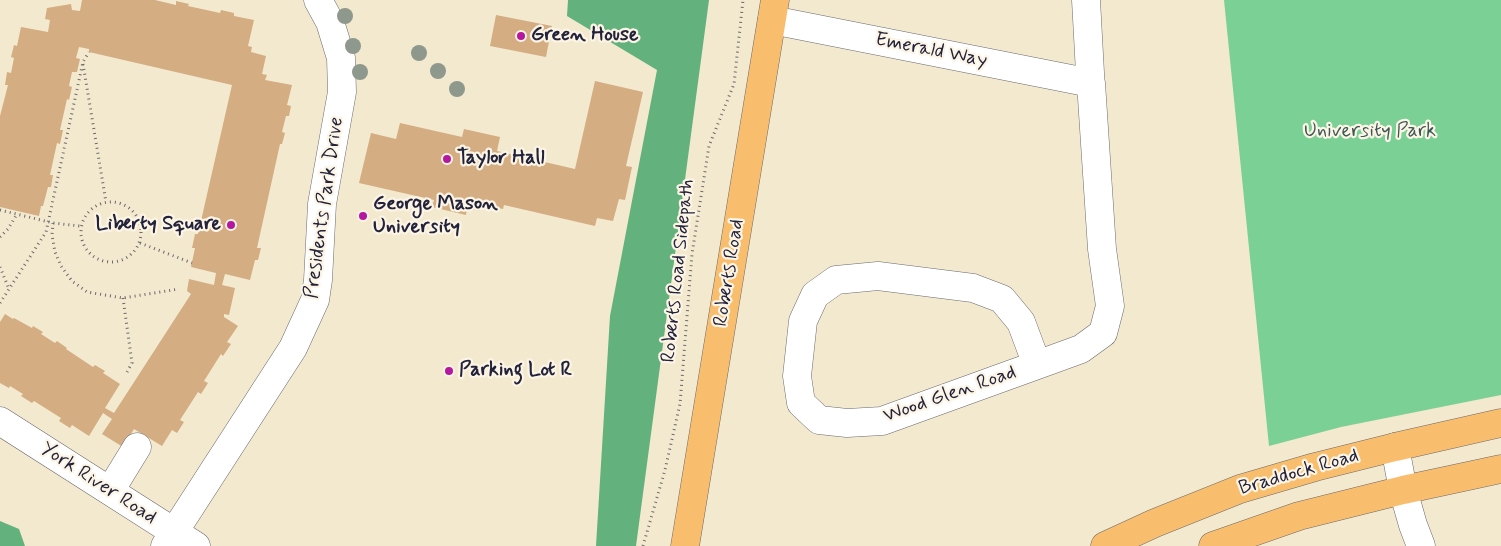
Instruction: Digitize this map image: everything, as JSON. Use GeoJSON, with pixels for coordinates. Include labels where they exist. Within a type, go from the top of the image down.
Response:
{"type":"FeatureCollection","features":[{"type":"Feature","properties":{"kind":"main road","name":"Roberts Road"},"geometry":{"type":"LineString","coordinates":[[685,546],[773,10]]}},
{"type":"Feature","properties":{"kind":"main road","name":"Braddock Road"},"geometry":{"type":"LineString","coordinates":[[1105,546],[1155,522],[1240,489],[1314,467],[1501,424]]}},
{"type":"Feature","properties":{"kind":"main road","name":"Braddock Road"},"geometry":{"type":"LineString","coordinates":[[1213,546],[1299,516],[1403,490],[1501,469]]}},
{"type":"Feature","properties":{"kind":"street","name":"Presidents Park Drive"},"geometry":{"type":"LineString","coordinates":[[178,542],[293,348],[315,300],[318,280],[322,204],[342,92],[341,58],[330,22],[318,0]]}},
{"type":"Feature","properties":{"kind":"street","name":"Wood Glen Road"},"geometry":{"type":"LineString","coordinates":[[1037,365],[1020,322],[1002,299],[973,288],[878,276],[836,280],[815,295],[803,321],[797,376],[801,404],[819,420],[847,423],[882,421],[1037,365],[1081,349],[1103,333],[1110,306],[1102,248],[1086,0]]}},
{"type":"Feature","properties":{"kind":"street","name":"Emerald Way"},"geometry":{"type":"LineString","coordinates":[[773,10],[1091,87]]}},
{"type":"Feature","properties":{"kind":"street","name":"York River Road"},"geometry":{"type":"LineString","coordinates":[[0,421],[110,491],[178,542]]}},
{"type":"Feature","properties":{"kind":"street"},"geometry":{"type":"LineString","coordinates":[[110,491],[138,447]]}},
{"type":"Feature","properties":{"kind":"street"},"geometry":{"type":"LineString","coordinates":[[1395,447],[1403,490],[1421,546]]}},
{"type":"Feature","properties":{"kind":"path","name":"Roberts Road Sidepath"},"geometry":{"type":"LineString","coordinates":[[643,546],[665,470],[680,404],[692,254],[709,146],[734,84],[743,0]]}},
{"type":"Feature","properties":{"kind":"path"},"geometry":{"type":"LineString","coordinates":[[0,303],[46,232],[83,62],[88,52]]}},
{"type":"Feature","properties":{"kind":"path"},"geometry":{"type":"LineString","coordinates":[[83,62],[106,202]]}},
{"type":"Feature","properties":{"kind":"path"},"geometry":{"type":"LineString","coordinates":[[106,202],[122,203],[132,210],[140,221],[140,243],[134,253],[124,260],[113,263],[99,260],[88,253],[82,242],[80,226],[87,213],[97,205],[106,202]]}},
{"type":"Feature","properties":{"kind":"path"},"geometry":{"type":"LineString","coordinates":[[0,210],[53,223],[80,226]]}},
{"type":"Feature","properties":{"kind":"path"},"geometry":{"type":"LineString","coordinates":[[0,237],[8,230],[17,214]]}},
{"type":"Feature","properties":{"kind":"path"},"geometry":{"type":"LineString","coordinates":[[53,223],[52,235],[55,252],[72,282],[87,292],[123,298],[179,289]]}},
{"type":"Feature","properties":{"kind":"path"},"geometry":{"type":"LineString","coordinates":[[140,243],[192,263]]}},
{"type":"Feature","properties":{"kind":"path"},"geometry":{"type":"LineString","coordinates":[[0,268],[9,288]]}},
{"type":"Feature","properties":{"kind":"path"},"geometry":{"type":"LineString","coordinates":[[123,298],[132,363],[127,372]]}},
{"type":"Feature","properties":{"kind":"green space"},"geometry":{"type":"Polygon","coordinates":[[[568,0],[709,0],[636,546],[596,546],[610,316],[657,70],[567,16],[568,0]]]}},
{"type":"Feature","properties":{"kind":"green space","name":"University Park"},"geometry":{"type":"Polygon","coordinates":[[[1224,0],[1501,0],[1501,395],[1341,427],[1269,446],[1224,0]]]}},
{"type":"Feature","properties":{"kind":"green space"},"geometry":{"type":"Polygon","coordinates":[[[0,521],[19,529],[25,546],[0,546],[0,521]]]}},
{"type":"Feature","properties":{"kind":"building","name":"Liberty Square"},"geometry":{"type":"Polygon","coordinates":[[[82,0],[155,0],[176,5],[176,1],[189,4],[188,6],[220,13],[221,10],[234,13],[234,16],[254,20],[248,46],[252,47],[251,52],[266,56],[262,74],[267,75],[265,80],[292,85],[287,105],[291,106],[289,116],[286,116],[282,132],[285,133],[282,144],[280,144],[257,248],[261,248],[258,260],[255,260],[250,280],[225,274],[222,285],[235,288],[229,315],[224,314],[224,317],[238,326],[227,342],[231,344],[223,356],[221,354],[204,381],[208,383],[201,394],[198,392],[180,420],[184,422],[177,433],[172,430],[162,446],[134,429],[123,447],[102,434],[112,419],[103,413],[89,436],[72,425],[70,428],[59,421],[61,418],[34,401],[32,403],[21,396],[23,394],[10,386],[9,388],[0,383],[0,322],[5,314],[43,332],[41,334],[55,343],[57,341],[93,367],[95,365],[105,371],[103,373],[120,384],[105,408],[114,413],[191,294],[187,291],[189,279],[214,285],[216,273],[191,267],[195,248],[192,248],[195,234],[198,234],[232,85],[89,52],[89,49],[79,47],[76,58],[80,59],[77,72],[72,72],[69,86],[72,87],[69,100],[67,99],[60,130],[63,130],[60,144],[57,143],[50,175],[53,175],[51,187],[48,187],[39,216],[0,207],[0,116],[8,85],[5,85],[7,72],[11,73],[14,58],[11,57],[14,45],[17,46],[21,27],[48,32],[50,20],[45,19],[47,8],[71,4],[72,10],[80,11],[82,0]]]}},
{"type":"Feature","properties":{"kind":"building","name":"Green House"},"geometry":{"type":"Polygon","coordinates":[[[496,15],[552,26],[546,57],[490,46],[496,15]]]}},
{"type":"Feature","properties":{"kind":"building","name":"Taylor Hall"},"geometry":{"type":"Polygon","coordinates":[[[595,81],[643,92],[626,166],[632,167],[625,200],[619,199],[613,221],[597,218],[595,226],[504,205],[503,209],[481,204],[480,211],[467,208],[466,215],[432,207],[434,200],[359,183],[371,133],[396,139],[400,123],[462,137],[464,129],[500,137],[497,151],[575,169],[595,81]]]}},
{"type":"Feature","properties":{"kind":"place","name":"Green House"},"geometry":{"type":"Point","coordinates":[521,36]}},
{"type":"Feature","properties":{"kind":"place","name":"Taylor Hall"},"geometry":{"type":"Point","coordinates":[447,159]}},
{"type":"Feature","properties":{"kind":"place","name":"George Mason University"},"geometry":{"type":"Point","coordinates":[363,216]}},
{"type":"Feature","properties":{"kind":"place","name":"Liberty Square"},"geometry":{"type":"Point","coordinates":[231,225]}},
{"type":"Feature","properties":{"kind":"place","name":"Parking Lot R"},"geometry":{"type":"Point","coordinates":[449,371]}}]}
